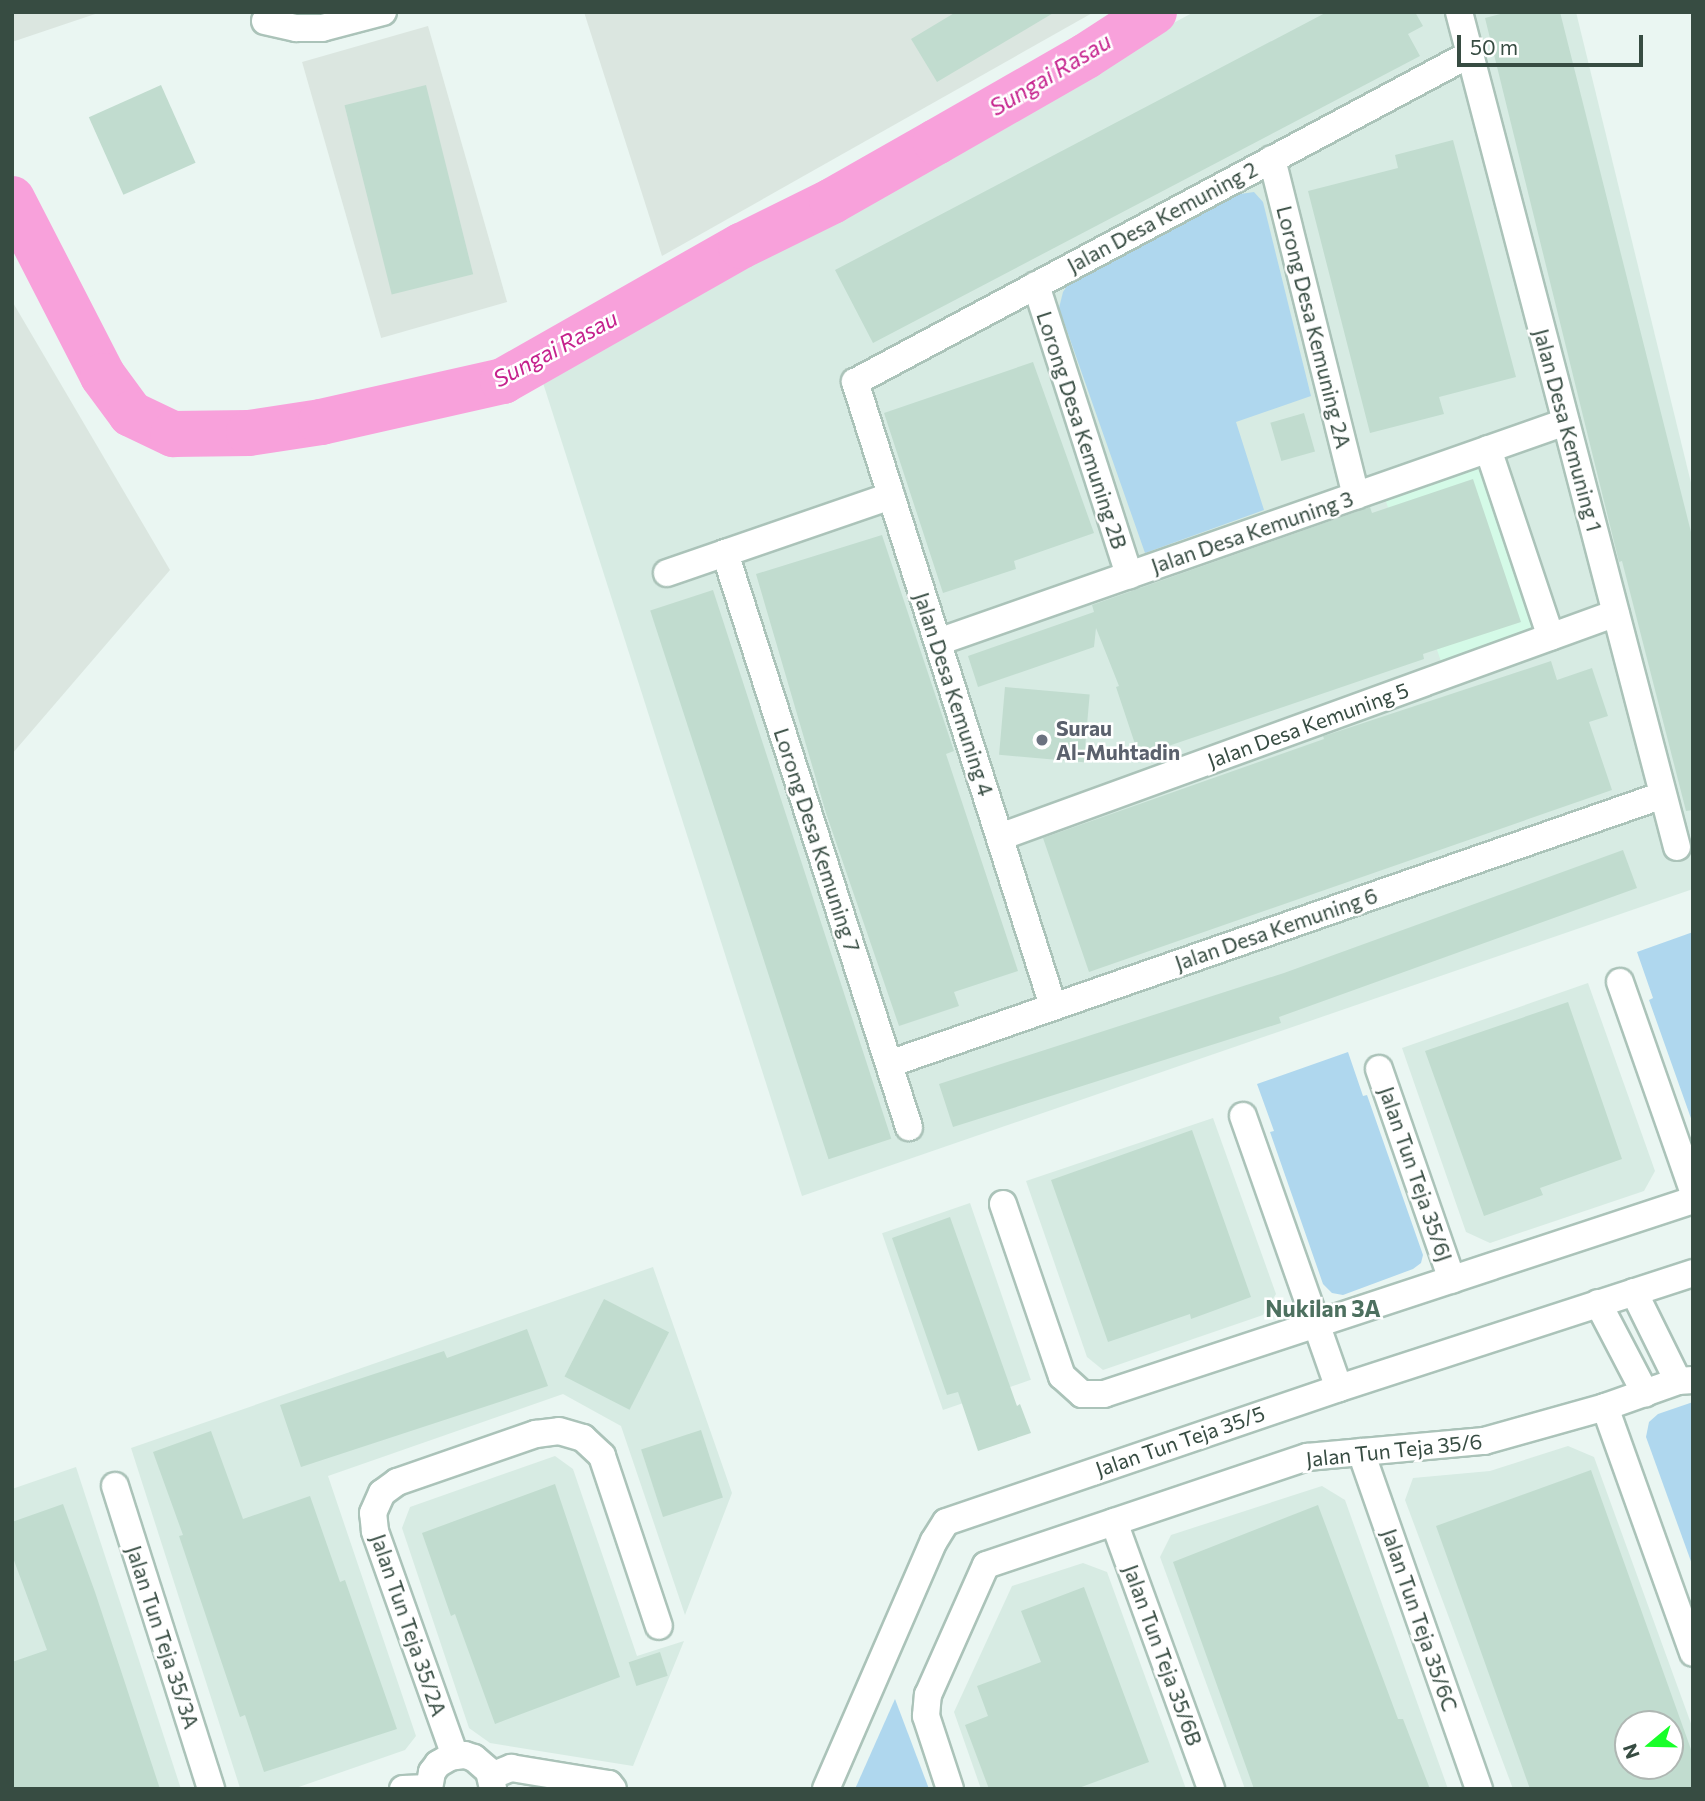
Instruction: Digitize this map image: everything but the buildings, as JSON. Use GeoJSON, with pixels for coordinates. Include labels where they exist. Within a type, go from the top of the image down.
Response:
{"type":"FeatureCollection","features":[{"type":"Feature","properties":{"kind":"street"},"geometry":{"type":"LineString","coordinates":[[265,21],[296,28],[322,28],[383,12]]}},
{"type":"Feature","properties":{"kind":"street","name":"Jalan Desa Kemuning 1"},"geometry":{"type":"LineString","coordinates":[[1459,12],[1677,847]]}},
{"type":"Feature","properties":{"kind":"street","name":"Jalan Desa Kemuning 2"},"geometry":{"type":"LineString","coordinates":[[855,382],[1470,54]]}},
{"type":"Feature","properties":{"kind":"street","name":"Lorong Desa Kemuning 2A"},"geometry":{"type":"LineString","coordinates":[[1272,159],[1356,496]]}},
{"type":"Feature","properties":{"kind":"street","name":"Lorong Desa Kemuning 2B"},"geometry":{"type":"LineString","coordinates":[[1036,285],[1129,575]]}},
{"type":"Feature","properties":{"kind":"street","name":"Jalan Desa Kemuning 4"},"geometry":{"type":"LineString","coordinates":[[855,382],[1053,1006]]}},
{"type":"Feature","properties":{"kind":"street","name":"Jalan Desa Kemuning 3"},"geometry":{"type":"LineString","coordinates":[[938,642],[1566,422]]}},
{"type":"Feature","properties":{"kind":"street"},"geometry":{"type":"LineString","coordinates":[[1488,449],[1551,636]]}},
{"type":"Feature","properties":{"kind":"street"},"geometry":{"type":"LineString","coordinates":[[667,573],[891,496]]}},
{"type":"Feature","properties":{"kind":"street","name":"Lorong Desa Kemuning 7"},"geometry":{"type":"LineString","coordinates":[[725,553],[909,1127]]}},
{"type":"Feature","properties":{"kind":"street","name":"Jalan Desa Kemuning 5"},"geometry":{"type":"LineString","coordinates":[[1000,837],[1616,613]]}},
{"type":"Feature","properties":{"kind":"street","name":"Jalan Desa Kemuning 6"},"geometry":{"type":"LineString","coordinates":[[889,1065],[1663,795]]}},
{"type":"Feature","properties":{"kind":"street"},"geometry":{"type":"LineString","coordinates":[[1620,982],[1693,1191]]}},
{"type":"Feature","properties":{"kind":"street","name":"Jalan Tun Teja 35/6J"},"geometry":{"type":"LineString","coordinates":[[1379,1069],[1452,1280]]}},
{"type":"Feature","properties":{"kind":"street"},"geometry":{"type":"LineString","coordinates":[[1243,1116],[1339,1388]]}},
{"type":"Feature","properties":{"kind":"street"},"geometry":{"type":"LineString","coordinates":[[1003,1204],[1062,1376],[1082,1394],[1104,1394],[1693,1200]]}},
{"type":"Feature","properties":{"kind":"street","name":"Jalan Tun Teja 35/5"},"geometry":{"type":"LineString","coordinates":[[826,1789],[934,1541],[946,1522],[1339,1388],[1693,1273]]}},
{"type":"Feature","properties":{"kind":"street","name":"Jalan Tun Teja 35/6"},"geometry":{"type":"LineString","coordinates":[[950,1789],[926,1716],[928,1695],[986,1565],[1307,1457],[1484,1441],[1686,1381],[1634,1292]]}},
{"type":"Feature","properties":{"kind":"street"},"geometry":{"type":"LineString","coordinates":[[1598,1303],[1645,1393]]}},
{"type":"Feature","properties":{"kind":"street"},"geometry":{"type":"LineString","coordinates":[[1605,1407],[1693,1653]]}},
{"type":"Feature","properties":{"kind":"street","name":"Jalan Tun Teja 35/2A"},"geometry":{"type":"LineString","coordinates":[[455,1756],[375,1531],[373,1513],[382,1493],[397,1482],[536,1434],[559,1431],[583,1438],[602,1456],[659,1626]]}},
{"type":"Feature","properties":{"kind":"street","name":"Jalan Tun Teja 35/6C"},"geometry":{"type":"LineString","coordinates":[[1361,1452],[1479,1789]]}},
{"type":"Feature","properties":{"kind":"street","name":"Jalan Tun Teja 35/3A"},"geometry":{"type":"LineString","coordinates":[[116,1486],[211,1789]]}},
{"type":"Feature","properties":{"kind":"street","name":"Jalan Tun Teja 35/6B"},"geometry":{"type":"LineString","coordinates":[[1114,1521],[1211,1789]]}},
{"type":"Feature","properties":{"kind":"street"},"geometry":{"type":"LineString","coordinates":[[402,1789],[429,1788],[432,1772],[438,1764],[455,1756],[474,1758],[492,1782],[511,1768],[609,1784],[613,1789]]}},
{"type":"Feature","properties":{"kind":"shaded area"},"geometry":{"type":"Polygon","coordinates":[[[12,12],[101,12],[12,42],[12,12]]]}},
{"type":"Feature","properties":{"kind":"shaded area"},"geometry":{"type":"Polygon","coordinates":[[[584,12],[1094,12],[662,256],[584,12]]]}},
{"type":"Feature","properties":{"kind":"shaded area"},"geometry":{"type":"Polygon","coordinates":[[[1194,12],[1576,12],[1693,491],[1693,889],[802,1196],[537,364],[1194,12]]]}},
{"type":"Feature","properties":{"kind":"shaded area"},"geometry":{"type":"Polygon","coordinates":[[[428,26],[507,302],[381,338],[302,62],[428,26]]]}},
{"type":"Feature","properties":{"kind":"shaded area"},"geometry":{"type":"Polygon","coordinates":[[[1254,192],[1263,202],[1311,396],[1236,422],[1264,510],[1145,553],[1059,308],[1063,292],[1075,274],[1240,194],[1254,192]]]}},
{"type":"Feature","properties":{"kind":"shaded area"},"geometry":{"type":"Polygon","coordinates":[[[12,301],[170,570],[12,754],[12,301]]]}},
{"type":"Feature","properties":{"kind":"shaded area"},"geometry":{"type":"Polygon","coordinates":[[[1483,464],[1541,631],[1442,665],[1385,498],[1483,464]]]}},
{"type":"Feature","properties":{"kind":"shaded area"},"geometry":{"type":"Polygon","coordinates":[[[1693,932],[1693,1124],[1649,1000],[1653,998],[1637,952],[1693,932]]]}},
{"type":"Feature","properties":{"kind":"shaded area"},"geometry":{"type":"Polygon","coordinates":[[[1588,983],[1655,1171],[1644,1191],[1490,1243],[1466,1232],[1402,1048],[1588,983]]]}},
{"type":"Feature","properties":{"kind":"shaded area"},"geometry":{"type":"Polygon","coordinates":[[[1348,1052],[1363,1096],[1367,1095],[1423,1255],[1421,1263],[1413,1269],[1343,1295],[1332,1293],[1323,1284],[1270,1132],[1274,1131],[1257,1084],[1348,1052]]]}},
{"type":"Feature","properties":{"kind":"shaded area"},"geometry":{"type":"Polygon","coordinates":[[[1213,1118],[1276,1294],[1263,1315],[1103,1370],[1087,1357],[1026,1181],[1213,1118]]]}},
{"type":"Feature","properties":{"kind":"shaded area"},"geometry":{"type":"Polygon","coordinates":[[[970,1203],[1031,1380],[943,1410],[882,1233],[970,1203]]]}},
{"type":"Feature","properties":{"kind":"shaded area"},"geometry":{"type":"Polygon","coordinates":[[[653,1267],[732,1493],[685,1615],[621,1426],[563,1394],[328,1476],[416,1736],[405,1750],[293,1789],[240,1788],[131,1448],[653,1267]]]}},
{"type":"Feature","properties":{"kind":"shaded area"},"geometry":{"type":"Polygon","coordinates":[[[1693,1402],[1693,1567],[1646,1437],[1649,1422],[1658,1414],[1693,1402]]]}},
{"type":"Feature","properties":{"kind":"shaded area"},"geometry":{"type":"Polygon","coordinates":[[[1568,1446],[1594,1457],[1693,1729],[1693,1789],[1513,1789],[1405,1500],[1413,1478],[1490,1471],[1568,1446]]]}},
{"type":"Feature","properties":{"kind":"shaded area"},"geometry":{"type":"Polygon","coordinates":[[[555,1456],[573,1469],[637,1656],[684,1641],[633,1766],[490,1743],[469,1728],[402,1528],[410,1507],[555,1456]]]}},
{"type":"Feature","properties":{"kind":"shaded area"},"geometry":{"type":"Polygon","coordinates":[[[76,1467],[181,1789],[12,1789],[12,1489],[76,1467]]]}},
{"type":"Feature","properties":{"kind":"shaded area"},"geometry":{"type":"Polygon","coordinates":[[[1322,1486],[1345,1500],[1448,1789],[1245,1789],[1160,1557],[1171,1535],[1322,1486]]]}},
{"type":"Feature","properties":{"kind":"shaded area"},"geometry":{"type":"Polygon","coordinates":[[[1083,1563],[1107,1572],[1186,1789],[981,1789],[954,1712],[1012,1586],[1083,1563]]]}},
{"type":"Feature","properties":{"kind":"shaded area"},"geometry":{"type":"Polygon","coordinates":[[[895,1699],[929,1789],[855,1789],[895,1699]]]}},
{"type":"Feature","properties":{"kind":"waterway","name":"Sungai Rasau"},"geometry":{"type":"LineString","coordinates":[[12,199],[103,376],[131,414],[173,434],[249,433],[321,422],[503,381],[741,246],[832,201],[1086,56],[1154,12]]}},
{"type":"Feature","properties":{"kind":"place","name":"Surau Al-Muhtadin"},"geometry":{"type":"Point","coordinates":[1042,740]}},
{"type":"Feature","properties":{"kind":"district","name":"Nukilan 3A"},"geometry":{"type":"Point","coordinates":[1323,1308]}}]}
